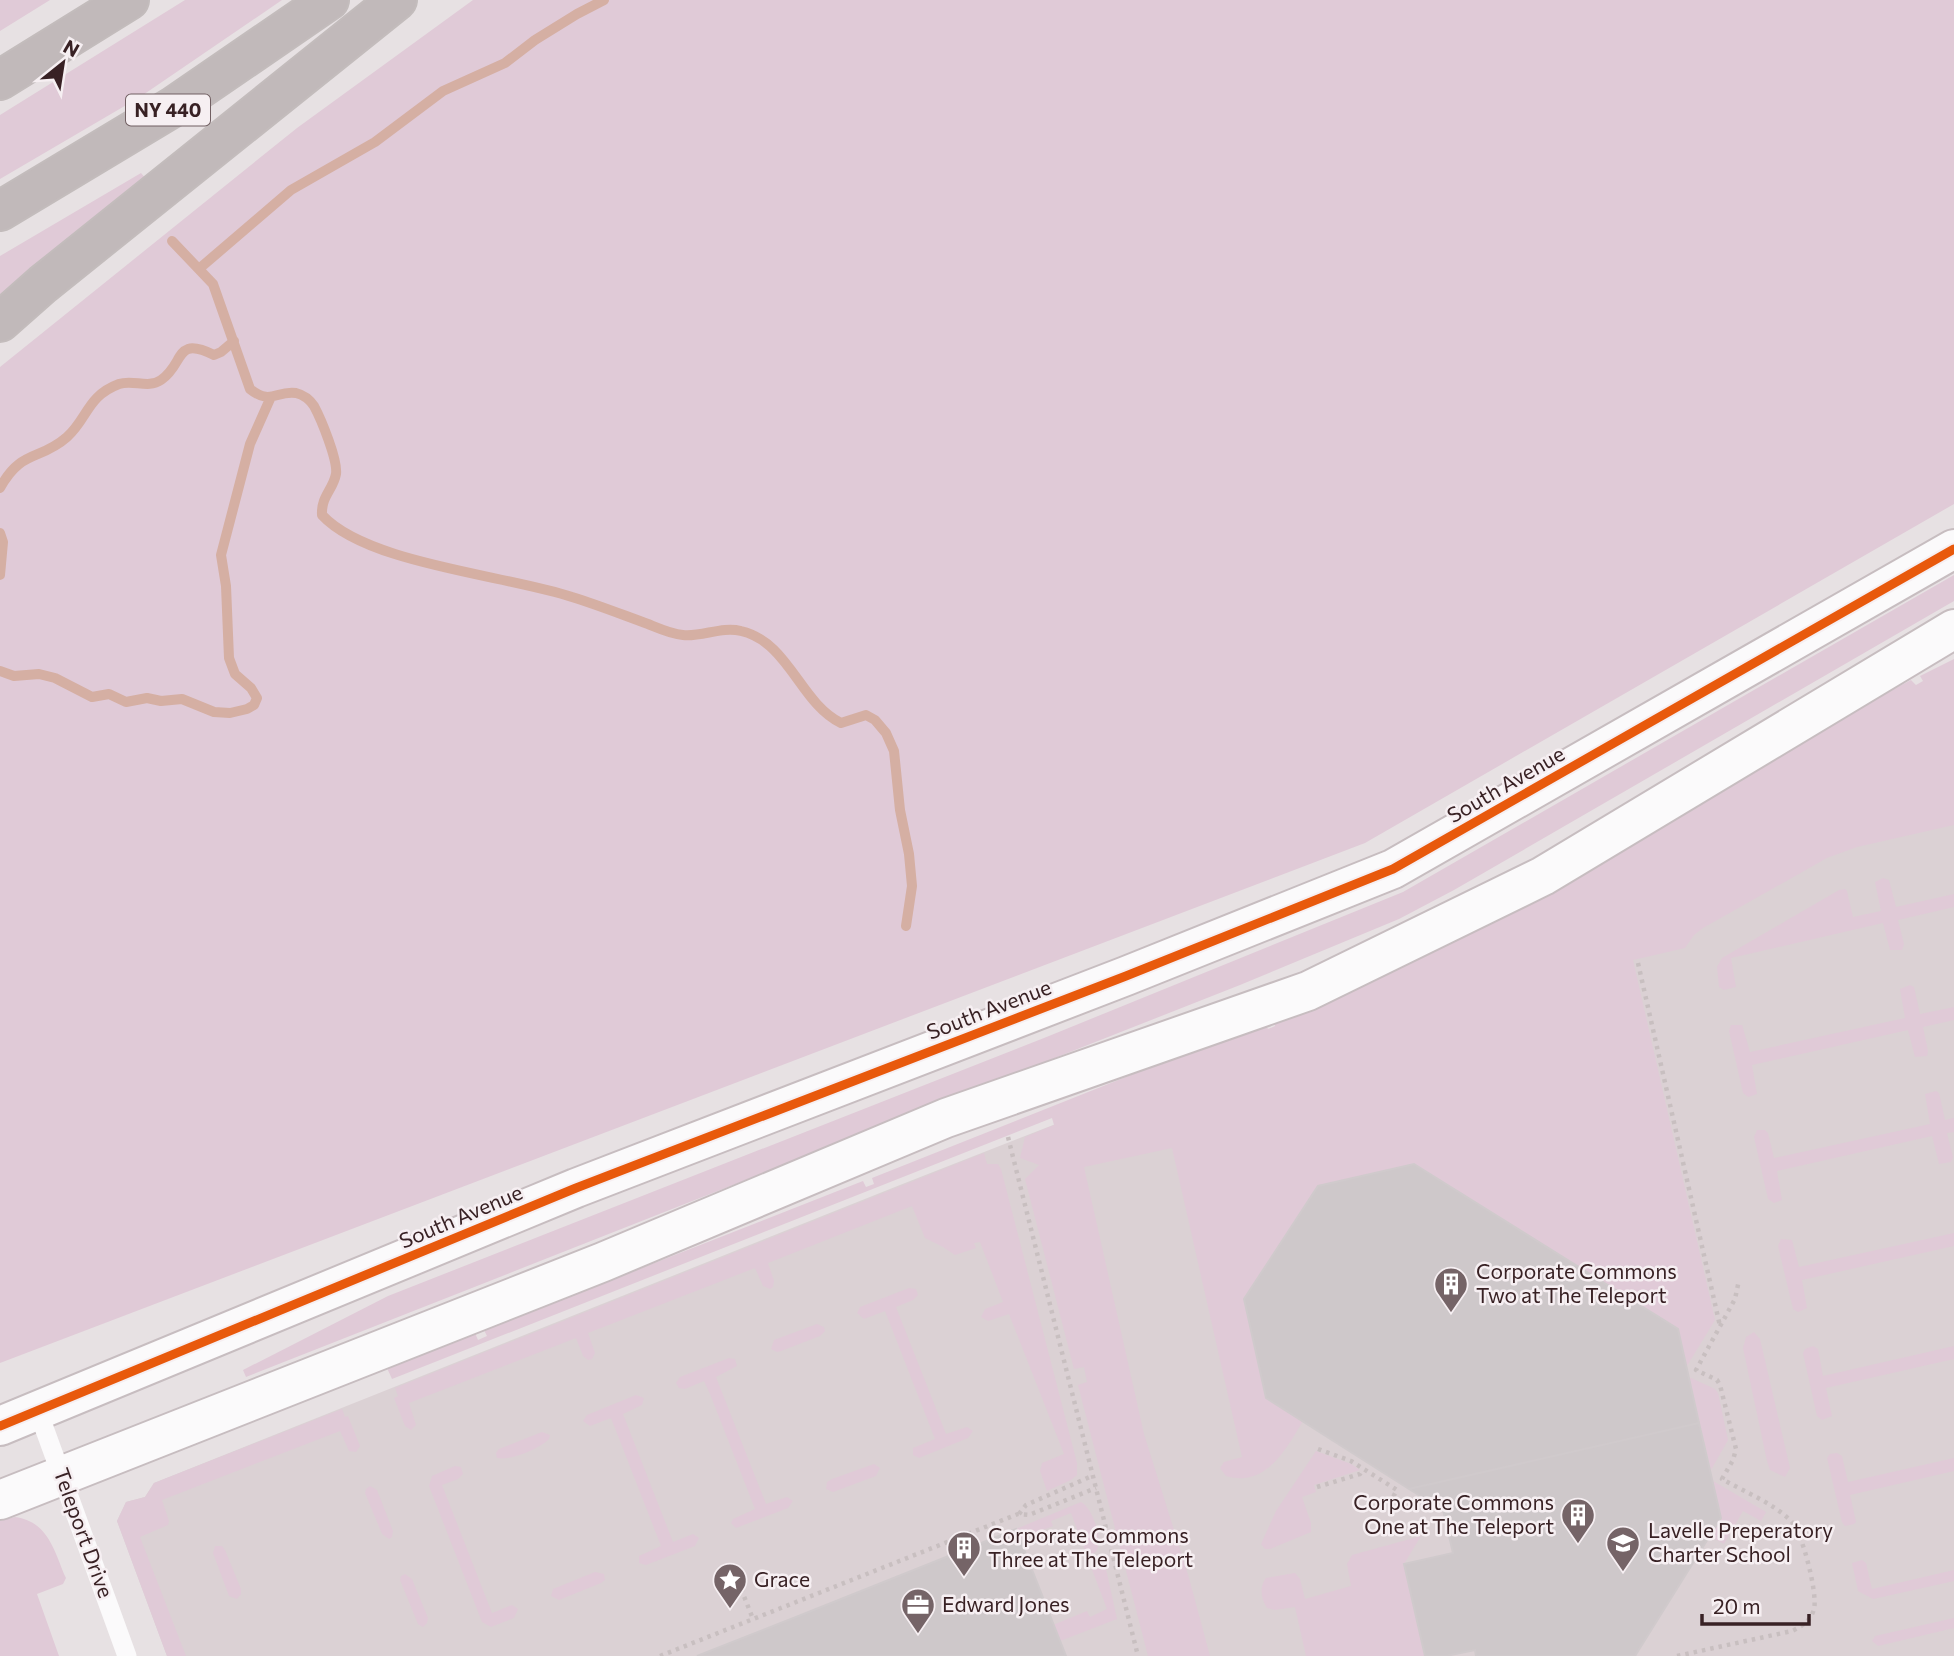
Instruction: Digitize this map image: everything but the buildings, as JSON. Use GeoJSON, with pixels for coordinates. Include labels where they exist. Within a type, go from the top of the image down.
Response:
{"type":"FeatureCollection","features":[{"type":"Feature","properties":{"kind":"highway"},"geometry":{"type":"LineString","coordinates":[[0,80],[129,0]]}},
{"type":"Feature","properties":{"kind":"highway","name":"NY 440"},"geometry":{"type":"LineString","coordinates":[[0,211],[173,107],[329,0]]}},
{"type":"Feature","properties":{"kind":"highway"},"geometry":{"type":"LineString","coordinates":[[0,322],[43,284],[397,0]]}},
{"type":"Feature","properties":{"kind":"street","name":"South Avenue"},"geometry":{"type":"LineString","coordinates":[[0,1426],[576,1188],[1101,986],[1394,869],[1954,550]]}},
{"type":"Feature","properties":{"kind":"street"},"geometry":{"type":"LineString","coordinates":[[0,1500],[591,1267],[946,1118],[1308,991],[1543,876],[1954,629]]}},
{"type":"Feature","properties":{"kind":"lane","name":"Teleport Drive"},"geometry":{"type":"LineString","coordinates":[[38,1411],[127,1656]]}},
{"type":"Feature","properties":{"kind":"path"},"geometry":{"type":"LineString","coordinates":[[1638,963],[1720,1326]]}},
{"type":"Feature","properties":{"kind":"path"},"geometry":{"type":"LineString","coordinates":[[1008,1137],[1138,1656]]}},
{"type":"Feature","properties":{"kind":"path"},"geometry":{"type":"LineString","coordinates":[[1677,1656],[1792,1631],[1805,1624],[1815,1604],[1803,1550],[1794,1524],[1778,1511],[1722,1479],[1736,1449],[1728,1413],[1719,1383],[1696,1370],[1738,1291],[1739,1280]]}},
{"type":"Feature","properties":{"kind":"path"},"geometry":{"type":"LineString","coordinates":[[1318,1449],[1351,1461],[1397,1490],[1389,1504]]}},
{"type":"Feature","properties":{"kind":"path"},"geometry":{"type":"LineString","coordinates":[[1318,1487],[1360,1474],[1363,1469]]}},
{"type":"Feature","properties":{"kind":"path"},"geometry":{"type":"LineString","coordinates":[[660,1656],[1018,1514],[1026,1505],[1092,1476]]}},
{"type":"Feature","properties":{"kind":"path"},"geometry":{"type":"LineString","coordinates":[[1018,1514],[1029,1515],[1096,1488]]}},
{"type":"Feature","properties":{"kind":"path"},"geometry":{"type":"LineString","coordinates":[[738,1581],[753,1619]]}},
{"type":"Feature","properties":{"kind":"shaded area"},"geometry":{"type":"Polygon","coordinates":[[[0,0],[50,0],[0,31],[0,0]]]}},
{"type":"Feature","properties":{"kind":"shaded area"},"geometry":{"type":"Polygon","coordinates":[[[185,0],[282,0],[140,97],[0,179],[0,115],[185,0]]]}},
{"type":"Feature","properties":{"kind":"shaded area"},"geometry":{"type":"Polygon","coordinates":[[[473,0],[1954,0],[1954,504],[1365,843],[0,1363],[0,367],[297,128],[473,0]]]}},
{"type":"Feature","properties":{"kind":"shaded area"},"geometry":{"type":"Polygon","coordinates":[[[141,173],[147,180],[0,306],[0,256],[141,173]]]}},
{"type":"Feature","properties":{"kind":"shaded area"},"geometry":{"type":"Polygon","coordinates":[[[1954,575],[1954,601],[1454,890],[1399,919],[1240,985],[246,1377],[243,1370],[388,1296],[1044,1038],[1403,892],[1954,575]]]}},
{"type":"Feature","properties":{"kind":"shaded area"},"geometry":{"type":"Polygon","coordinates":[[[1954,659],[1954,825],[1857,847],[1827,858],[1703,928],[1685,948],[1633,960],[1715,1320],[1687,1366],[1678,1329],[1414,1164],[1319,1186],[1244,1299],[1303,1421],[1273,1464],[1253,1476],[1226,1476],[1220,1468],[1224,1462],[1242,1457],[1172,1148],[1084,1167],[1144,1434],[1210,1656],[1148,1656],[1078,1385],[1087,1382],[1084,1367],[1074,1369],[1025,1179],[1039,1165],[1020,1158],[1025,1137],[1054,1125],[1052,1118],[392,1379],[387,1368],[475,1333],[478,1340],[487,1336],[484,1330],[863,1181],[866,1187],[874,1184],[872,1178],[1264,1022],[1268,1029],[1275,1026],[1273,1019],[1425,956],[1634,839],[1843,716],[1911,680],[1916,685],[1923,681],[1920,676],[1954,659]]]}},
{"type":"Feature","properties":{"kind":"shaded area"},"geometry":{"type":"Polygon","coordinates":[[[1954,681],[1954,1656],[167,1656],[117,1521],[126,1502],[145,1497],[154,1483],[905,1183],[1383,996],[1954,681]]]}},
{"type":"Feature","properties":{"kind":"shaded area"},"geometry":{"type":"Polygon","coordinates":[[[1883,878],[1889,880],[1896,907],[1954,894],[1954,907],[1898,920],[1904,944],[1902,950],[1890,950],[1883,923],[1731,958],[1736,987],[1724,990],[1719,987],[1717,967],[1722,958],[1839,890],[1847,891],[1853,917],[1881,911],[1875,882],[1883,878]]]}},
{"type":"Feature","properties":{"kind":"shaded area"},"geometry":{"type":"Polygon","coordinates":[[[1910,985],[1914,987],[1920,1014],[1954,1007],[1954,1020],[1923,1027],[1927,1056],[1915,1057],[1908,1030],[1752,1065],[1757,1094],[1748,1097],[1743,1093],[1729,1031],[1731,1025],[1742,1025],[1750,1052],[1905,1018],[1900,989],[1910,985]]]}},
{"type":"Feature","properties":{"kind":"shaded area"},"geometry":{"type":"Polygon","coordinates":[[[1936,1091],[1939,1093],[1945,1120],[1954,1118],[1954,1132],[1947,1133],[1953,1157],[1951,1162],[1939,1164],[1932,1136],[1777,1171],[1782,1200],[1774,1203],[1768,1199],[1754,1137],[1757,1130],[1765,1130],[1768,1133],[1774,1158],[1930,1124],[1925,1094],[1936,1091]]]}},
{"type":"Feature","properties":{"kind":"shaded area"},"geometry":{"type":"Polygon","coordinates":[[[984,1153],[987,1164],[998,1164],[1001,1169],[1077,1463],[1077,1475],[1071,1480],[1047,1491],[1040,1471],[1042,1463],[1064,1454],[1009,1314],[988,1321],[981,1317],[985,1309],[1003,1302],[980,1242],[974,1243],[976,1248],[955,1255],[925,1238],[912,1206],[768,1263],[774,1281],[770,1289],[763,1286],[755,1268],[588,1333],[595,1353],[592,1359],[588,1360],[583,1356],[576,1338],[409,1403],[416,1425],[411,1430],[405,1426],[394,1398],[398,1396],[395,1388],[984,1153]]]}},
{"type":"Feature","properties":{"kind":"shaded area"},"geometry":{"type":"Polygon","coordinates":[[[1954,1233],[1954,1246],[1802,1280],[1807,1308],[1798,1312],[1793,1309],[1778,1246],[1781,1239],[1792,1240],[1799,1267],[1954,1233]]]}},
{"type":"Feature","properties":{"kind":"shaded area"},"geometry":{"type":"Polygon","coordinates":[[[909,1288],[916,1289],[918,1295],[896,1307],[946,1434],[967,1427],[973,1431],[968,1438],[919,1458],[913,1455],[913,1448],[935,1439],[885,1311],[864,1319],[857,1313],[860,1307],[909,1288]]]}},
{"type":"Feature","properties":{"kind":"shaded area"},"geometry":{"type":"Polygon","coordinates":[[[817,1324],[824,1327],[825,1331],[820,1336],[781,1351],[771,1349],[774,1340],[817,1324]]]}},
{"type":"Feature","properties":{"kind":"shaded area"},"geometry":{"type":"Polygon","coordinates":[[[1754,1332],[1760,1339],[1790,1468],[1785,1477],[1770,1470],[1767,1461],[1743,1348],[1746,1337],[1754,1332]]]}},
{"type":"Feature","properties":{"kind":"shaded area"},"geometry":{"type":"Polygon","coordinates":[[[1813,1346],[1818,1349],[1823,1376],[1954,1346],[1954,1359],[1826,1388],[1832,1416],[1822,1420],[1817,1416],[1803,1353],[1805,1349],[1813,1346]]]}},
{"type":"Feature","properties":{"kind":"shaded area"},"geometry":{"type":"Polygon","coordinates":[[[729,1358],[735,1359],[737,1366],[716,1377],[766,1504],[787,1497],[793,1501],[788,1508],[736,1528],[731,1523],[733,1519],[755,1509],[710,1394],[704,1381],[685,1389],[679,1388],[676,1383],[680,1377],[729,1358]]]}},
{"type":"Feature","properties":{"kind":"shaded area"},"geometry":{"type":"Polygon","coordinates":[[[1689,1377],[1718,1393],[1728,1440],[1711,1470],[1689,1377]]]}},
{"type":"Feature","properties":{"kind":"shaded area"},"geometry":{"type":"Polygon","coordinates":[[[636,1395],[644,1398],[642,1405],[623,1414],[673,1542],[693,1534],[699,1538],[695,1546],[646,1565],[639,1563],[639,1556],[661,1546],[611,1418],[590,1426],[583,1421],[587,1415],[636,1395]]]}},
{"type":"Feature","properties":{"kind":"shaded area"},"geometry":{"type":"Polygon","coordinates":[[[342,1409],[345,1417],[348,1416],[360,1446],[356,1452],[349,1451],[340,1431],[162,1500],[168,1525],[140,1537],[186,1656],[167,1656],[117,1521],[126,1502],[145,1497],[154,1483],[342,1409]]]}},
{"type":"Feature","properties":{"kind":"shaded area"},"geometry":{"type":"Polygon","coordinates":[[[542,1432],[550,1435],[549,1439],[538,1447],[517,1456],[497,1458],[499,1449],[542,1432]]]}},
{"type":"Feature","properties":{"kind":"shaded area"},"geometry":{"type":"Polygon","coordinates":[[[1316,1451],[1360,1470],[1314,1485],[1316,1492],[1302,1497],[1311,1523],[1311,1532],[1265,1549],[1261,1544],[1276,1511],[1316,1451]]]}},
{"type":"Feature","properties":{"kind":"shaded area"},"geometry":{"type":"Polygon","coordinates":[[[1837,1453],[1842,1456],[1848,1482],[1954,1458],[1954,1471],[1850,1495],[1856,1522],[1845,1526],[1827,1458],[1830,1454],[1837,1453]]]}},
{"type":"Feature","properties":{"kind":"shaded area"},"geometry":{"type":"Polygon","coordinates":[[[874,1464],[880,1468],[876,1476],[833,1492],[826,1489],[827,1482],[832,1479],[874,1464]]]}},
{"type":"Feature","properties":{"kind":"shaded area"},"geometry":{"type":"Polygon","coordinates":[[[455,1466],[461,1467],[463,1474],[458,1479],[442,1485],[492,1613],[512,1605],[518,1609],[514,1618],[491,1627],[482,1622],[429,1486],[432,1476],[455,1466]]]}},
{"type":"Feature","properties":{"kind":"shaded area"},"geometry":{"type":"Polygon","coordinates":[[[1713,1481],[1766,1512],[1761,1521],[1743,1511],[1724,1544],[1710,1536],[1721,1518],[1713,1481]]]}},
{"type":"Feature","properties":{"kind":"shaded area"},"geometry":{"type":"Polygon","coordinates":[[[370,1486],[377,1490],[393,1531],[389,1539],[382,1534],[365,1493],[370,1486]]]}},
{"type":"Feature","properties":{"kind":"shaded area"},"geometry":{"type":"Polygon","coordinates":[[[1081,1502],[1096,1525],[1096,1552],[1087,1556],[1071,1513],[1051,1521],[1053,1526],[1019,1539],[1016,1529],[1081,1502]]]}},
{"type":"Feature","properties":{"kind":"shaded area"},"geometry":{"type":"Polygon","coordinates":[[[15,1517],[34,1524],[47,1537],[66,1578],[63,1584],[37,1594],[59,1656],[0,1656],[0,1521],[15,1517]]]}},
{"type":"Feature","properties":{"kind":"shaded area"},"geometry":{"type":"Polygon","coordinates":[[[1421,1536],[1404,1564],[1425,1656],[1306,1656],[1295,1607],[1275,1610],[1267,1608],[1263,1601],[1262,1589],[1266,1578],[1295,1573],[1300,1579],[1305,1599],[1351,1586],[1347,1564],[1352,1555],[1421,1536]]]}},
{"type":"Feature","properties":{"kind":"shaded area"},"geometry":{"type":"Polygon","coordinates":[[[215,1546],[222,1546],[225,1550],[241,1589],[237,1599],[229,1596],[213,1553],[215,1546]]]}},
{"type":"Feature","properties":{"kind":"shaded area"},"geometry":{"type":"Polygon","coordinates":[[[1862,1560],[1866,1563],[1872,1589],[1954,1570],[1954,1581],[1873,1599],[1858,1591],[1852,1563],[1862,1560]]]}},
{"type":"Feature","properties":{"kind":"shaded area"},"geometry":{"type":"Polygon","coordinates":[[[1098,1564],[1106,1569],[1117,1619],[1060,1641],[1053,1625],[1087,1611],[1090,1617],[1107,1609],[1091,1567],[1098,1564]]]}},
{"type":"Feature","properties":{"kind":"shaded area"},"geometry":{"type":"Polygon","coordinates":[[[595,1572],[604,1574],[605,1580],[559,1600],[551,1596],[553,1589],[595,1572]]]}},
{"type":"Feature","properties":{"kind":"shaded area"},"geometry":{"type":"Polygon","coordinates":[[[405,1574],[412,1579],[428,1618],[423,1627],[418,1624],[400,1580],[405,1574]]]}},
{"type":"Feature","properties":{"kind":"shaded area"},"geometry":{"type":"Polygon","coordinates":[[[1954,1618],[1954,1628],[1878,1646],[1872,1641],[1875,1636],[1954,1618]]]}},
{"type":"Feature","properties":{"kind":"waterway"},"geometry":{"type":"LineString","coordinates":[[200,268],[291,190],[375,142],[443,91],[505,63],[535,40],[604,0]]}},
{"type":"Feature","properties":{"kind":"waterway"},"geometry":{"type":"LineString","coordinates":[[172,241],[213,284],[250,389],[269,397],[296,393],[314,406],[336,468],[334,480],[323,503],[322,515],[343,532],[403,557],[544,589],[674,633],[690,635],[741,631],[757,637],[771,647],[827,714],[841,723],[866,715],[875,720],[886,733],[894,751],[912,886],[906,926]]}},
{"type":"Feature","properties":{"kind":"waterway"},"geometry":{"type":"LineString","coordinates":[[0,488],[23,461],[48,450],[67,437],[94,401],[108,389],[124,383],[156,383],[169,374],[186,350],[192,348],[214,355],[234,341]]}},
{"type":"Feature","properties":{"kind":"waterway"},"geometry":{"type":"LineString","coordinates":[[0,671],[14,676],[39,674],[55,678],[92,697],[109,694],[126,702],[147,698],[161,701],[182,699],[214,712],[230,713],[254,705],[257,698],[251,688],[235,674],[229,658],[226,586],[221,555],[250,444],[270,399]]}},
{"type":"Feature","properties":{"kind":"waterway"},"geometry":{"type":"LineString","coordinates":[[0,533],[3,542],[0,575]]}},
{"type":"Feature","properties":{"kind":"cycle path"},"geometry":{"type":"LineString","coordinates":[[0,1426],[576,1188],[1126,976],[1393,869],[1954,549]]}},
{"type":"Feature","properties":{"kind":"place","name":"Corporate Commons Two at The Teleport"},"geometry":{"type":"Point","coordinates":[1451,1314]}},
{"type":"Feature","properties":{"kind":"place","name":"Corporate Commons One at The Teleport"},"geometry":{"type":"Point","coordinates":[1578,1545]}},
{"type":"Feature","properties":{"kind":"place","name":"Lavelle Preperatory Charter School"},"geometry":{"type":"Point","coordinates":[1623,1573]}},
{"type":"Feature","properties":{"kind":"place","name":"Corporate Commons Three at The Teleport"},"geometry":{"type":"Point","coordinates":[964,1578]}},
{"type":"Feature","properties":{"kind":"place","name":"Grace"},"geometry":{"type":"Point","coordinates":[730,1610]}},
{"type":"Feature","properties":{"kind":"place","name":"Edward Jones"},"geometry":{"type":"Point","coordinates":[918,1635]}}]}
